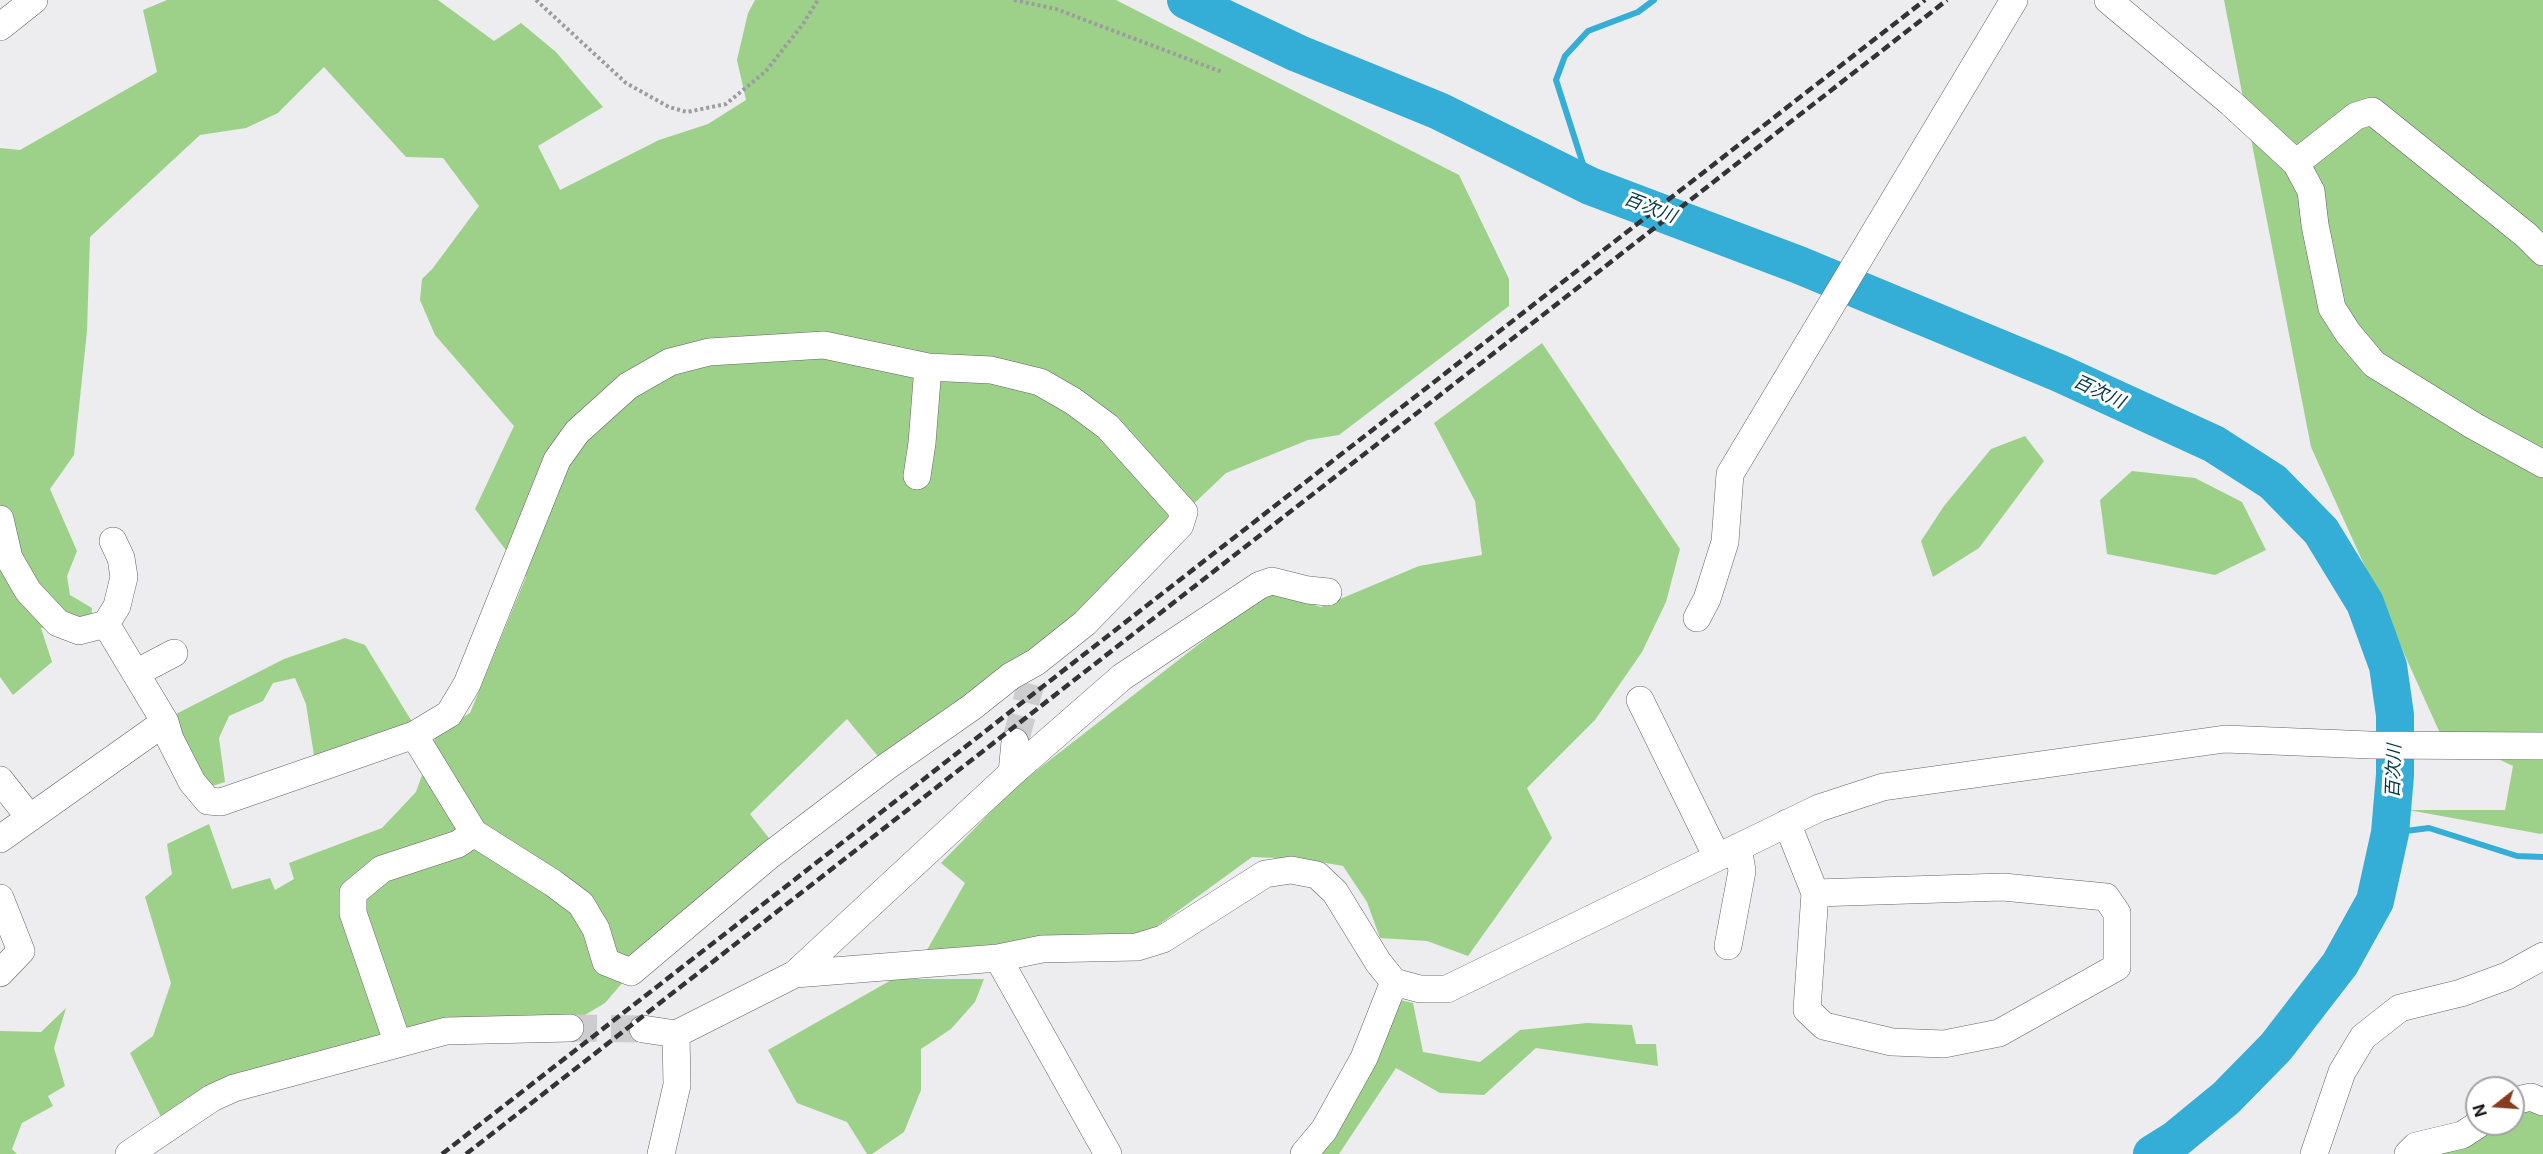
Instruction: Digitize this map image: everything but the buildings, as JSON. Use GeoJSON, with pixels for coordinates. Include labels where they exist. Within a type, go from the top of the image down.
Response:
{"type":"FeatureCollection","features":[{"type":"Feature","properties":{"kind":"street"},"geometry":{"type":"LineString","coordinates":[[0,27],[34,0]]}},
{"type":"Feature","properties":{"kind":"street"},"geometry":{"type":"LineString","coordinates":[[1696,618],[1707,598],[1725,542],[1730,474],[2014,0]]}},
{"type":"Feature","properties":{"kind":"street"},"geometry":{"type":"LineString","coordinates":[[2108,0],[2231,103],[2296,163],[2311,190],[2315,225],[2332,308],[2348,333],[2374,364],[2474,426],[2543,464]]}},
{"type":"Feature","properties":{"kind":"street"},"geometry":{"type":"LineString","coordinates":[[2296,163],[2356,116],[2372,111],[2543,252]]}},
{"type":"Feature","properties":{"kind":"street"},"geometry":{"type":"LineString","coordinates":[[106,624],[165,722],[170,739],[192,782],[208,801],[222,802],[414,735],[449,714],[467,684],[557,460],[577,432],[628,386],[670,362],[709,352],[824,345],[928,367],[991,370],[1040,382],[1065,396],[1108,427],[1184,512],[1180,525],[1034,673],[1011,676],[972,707],[886,767],[779,849],[631,972],[606,962],[596,929],[581,904],[553,883],[474,833],[414,735]]}},
{"type":"Feature","properties":{"kind":"street"},"geometry":{"type":"LineString","coordinates":[[917,476],[928,367]]}},
{"type":"Feature","properties":{"kind":"street"},"geometry":{"type":"LineString","coordinates":[[0,519],[9,558],[28,591],[58,623],[79,631],[106,624],[117,606],[123,577],[121,558],[113,540]]}},
{"type":"Feature","properties":{"kind":"street"},"geometry":{"type":"LineString","coordinates":[[643,1029],[676,1035],[795,974],[1012,773],[1122,677],[1260,585],[1272,581],[1308,590],[1328,592]]}},
{"type":"Feature","properties":{"kind":"street"},"geometry":{"type":"LineString","coordinates":[[136,673],[174,653]]}},
{"type":"Feature","properties":{"kind":"street"},"geometry":{"type":"LineString","coordinates":[[1640,700],[1728,852],[1742,871],[1728,946]]}},
{"type":"Feature","properties":{"kind":"street"},"geometry":{"type":"LineString","coordinates":[[0,839],[165,722]]}},
{"type":"Feature","properties":{"kind":"street"},"geometry":{"type":"LineString","coordinates":[[795,974],[998,958],[1042,949],[1137,946],[1163,939],[1265,874],[1291,870],[1317,875],[1335,892],[1378,962],[1394,982],[1420,989],[1447,989],[1819,808],[1883,787],[2225,739],[2370,745],[2543,746]]}},
{"type":"Feature","properties":{"kind":"street"},"geometry":{"type":"LineString","coordinates":[[1012,773],[1015,742]]}},
{"type":"Feature","properties":{"kind":"street"},"geometry":{"type":"LineString","coordinates":[[0,780],[30,818]]}},
{"type":"Feature","properties":{"kind":"street"},"geometry":{"type":"LineString","coordinates":[[1787,823],[1815,893],[1807,1010],[1824,1026],[1892,1042],[1944,1044],[1999,1033],[2118,967],[2117,913],[2106,897],[2003,887],[1815,893]]}},
{"type":"Feature","properties":{"kind":"street"},"geometry":{"type":"LineString","coordinates":[[398,1044],[353,912],[353,893],[382,869],[458,844],[474,833]]}},
{"type":"Feature","properties":{"kind":"street"},"geometry":{"type":"LineString","coordinates":[[0,898],[21,951],[0,973]]}},
{"type":"Feature","properties":{"kind":"street"},"geometry":{"type":"LineString","coordinates":[[2314,1154],[2342,1072],[2363,1037],[2400,1008],[2461,993],[2507,976],[2543,956]]}},
{"type":"Feature","properties":{"kind":"street"},"geometry":{"type":"LineString","coordinates":[[998,958],[1108,1154]]}},
{"type":"Feature","properties":{"kind":"street"},"geometry":{"type":"LineString","coordinates":[[1304,1154],[1324,1130],[1364,1058],[1394,982]]}},
{"type":"Feature","properties":{"kind":"street"},"geometry":{"type":"LineString","coordinates":[[129,1154],[212,1098],[234,1088],[446,1031],[570,1028]]}},
{"type":"Feature","properties":{"kind":"street"},"geometry":{"type":"LineString","coordinates":[[661,1154],[677,1085],[676,1035]]}},
{"type":"Feature","properties":{"kind":"street"},"geometry":{"type":"LineString","coordinates":[[2525,1098],[2531,1097],[2543,1102]]}},
{"type":"Feature","properties":{"kind":"street"},"geometry":{"type":"LineString","coordinates":[[2408,1154],[2416,1146],[2465,1133]]}},
{"type":"Feature","properties":{"kind":"path"},"geometry":{"type":"LineString","coordinates":[[536,0],[626,83],[669,107],[687,112],[726,104],[766,71],[803,24],[818,0]]}},
{"type":"Feature","properties":{"kind":"path"},"geometry":{"type":"LineString","coordinates":[[1014,0],[1056,9],[1222,72]]}},
{"type":"Feature","properties":{"kind":"green space"},"geometry":{"type":"Polygon","coordinates":[[[167,0],[438,0],[494,41],[521,23],[556,52],[603,107],[538,146],[560,190],[659,140],[708,124],[746,100],[737,60],[748,13],[755,0],[1116,0],[1459,175],[1509,279],[1509,306],[1339,435],[1308,440],[1226,473],[1042,648],[881,760],[847,719],[750,814],[772,842],[674,923],[605,1003],[580,1018],[449,1022],[163,1121],[130,1053],[153,1036],[171,983],[145,897],[172,874],[167,844],[209,824],[232,889],[270,878],[275,890],[294,879],[289,863],[382,828],[416,792],[437,733],[470,713],[526,577],[475,509],[514,426],[435,335],[420,300],[422,279],[433,268],[479,206],[443,158],[406,157],[324,67],[278,113],[246,128],[200,135],[90,237],[87,331],[74,455],[50,489],[77,551],[67,576],[70,595],[92,608],[91,623],[41,628],[52,662],[13,695],[0,677],[0,148],[20,150],[157,72],[143,10],[167,0]]]}},
{"type":"Feature","properties":{"kind":"green space"},"geometry":{"type":"Polygon","coordinates":[[[2224,0],[2543,0],[2543,833],[2541,834],[2408,810],[2505,810],[2513,766],[2439,731],[2311,447],[2224,0]]]}},
{"type":"Feature","properties":{"kind":"green space"},"geometry":{"type":"Polygon","coordinates":[[[1542,343],[1680,549],[1666,602],[1642,652],[1595,720],[1527,788],[1552,838],[1468,956],[1427,941],[1380,938],[1367,902],[1343,866],[1304,859],[1252,857],[1149,932],[1133,937],[927,950],[965,883],[941,863],[1014,788],[1253,602],[1274,592],[1321,607],[1419,566],[1482,555],[1475,501],[1434,423],[1542,343]]]}},
{"type":"Feature","properties":{"kind":"green space"},"geometry":{"type":"Polygon","coordinates":[[[2025,436],[2044,461],[1979,548],[1933,577],[1921,541],[1944,506],[1991,449],[2025,436]]]}},
{"type":"Feature","properties":{"kind":"green space"},"geometry":{"type":"Polygon","coordinates":[[[2132,471],[2195,478],[2242,502],[2266,550],[2215,575],[2107,554],[2100,500],[2132,471]]]}},
{"type":"Feature","properties":{"kind":"green space"},"geometry":{"type":"Polygon","coordinates":[[[345,638],[365,645],[414,725],[315,762],[306,704],[295,678],[273,683],[263,701],[229,716],[219,738],[225,782],[209,787],[194,766],[174,715],[284,659],[345,638]]]}},
{"type":"Feature","properties":{"kind":"green space"},"geometry":{"type":"Polygon","coordinates":[[[893,979],[984,979],[975,1002],[951,1029],[921,1049],[921,1090],[904,1132],[872,1154],[867,1154],[847,1122],[797,1103],[768,1050],[893,979]]]}},
{"type":"Feature","properties":{"kind":"green space"},"geometry":{"type":"Polygon","coordinates":[[[1396,999],[1413,1003],[1423,1052],[1480,1062],[1520,1030],[1587,1023],[1632,1025],[1636,1044],[1656,1044],[1658,1066],[1536,1048],[1484,1095],[1440,1093],[1396,1068],[1339,1154],[1322,1154],[1369,1073],[1396,999]]]}},
{"type":"Feature","properties":{"kind":"green space"},"geometry":{"type":"Polygon","coordinates":[[[66,1008],[54,1048],[65,1086],[48,1096],[53,1106],[22,1123],[12,1149],[17,1154],[0,1154],[0,1031],[41,1032],[66,1008]]]}},
{"type":"Feature","properties":{"kind":"green space"},"geometry":{"type":"Polygon","coordinates":[[[2543,1092],[2543,1154],[2422,1154],[2480,1136],[2525,1136],[2525,1108],[2543,1092]]]}},
{"type":"Feature","properties":{"kind":"waterway","name":"百次川"},"geometry":{"type":"LineString","coordinates":[[1186,0],[1297,53],[1439,111],[1590,186],[1799,265],[2059,373],[2214,444],[2273,482],[2321,531],[2365,603],[2388,666],[2395,715],[2395,775],[2390,833],[2375,901],[2340,964],[2276,1047],[2226,1098],[2176,1139],[2152,1154]]}},
{"type":"Feature","properties":{"kind":"waterway"},"geometry":{"type":"LineString","coordinates":[[1590,186],[1556,80],[1565,56],[1588,31],[1638,12],[1654,0]]}},
{"type":"Feature","properties":{"kind":"waterway"},"geometry":{"type":"LineString","coordinates":[[2390,833],[2429,828],[2517,856],[2543,857]]}},
{"type":"Feature","properties":{"kind":"tunnel"},"geometry":{"type":"LineString","coordinates":[[1015,742],[1031,684]]}},
{"type":"Feature","properties":{"kind":"tunnel"},"geometry":{"type":"LineString","coordinates":[[570,1028],[643,1029]]}},
{"type":"Feature","properties":{"kind":"railway"},"geometry":{"type":"LineString","coordinates":[[442,1154],[1925,0]]}},
{"type":"Feature","properties":{"kind":"railway"},"geometry":{"type":"LineString","coordinates":[[466,1154],[1947,0]]}}]}
